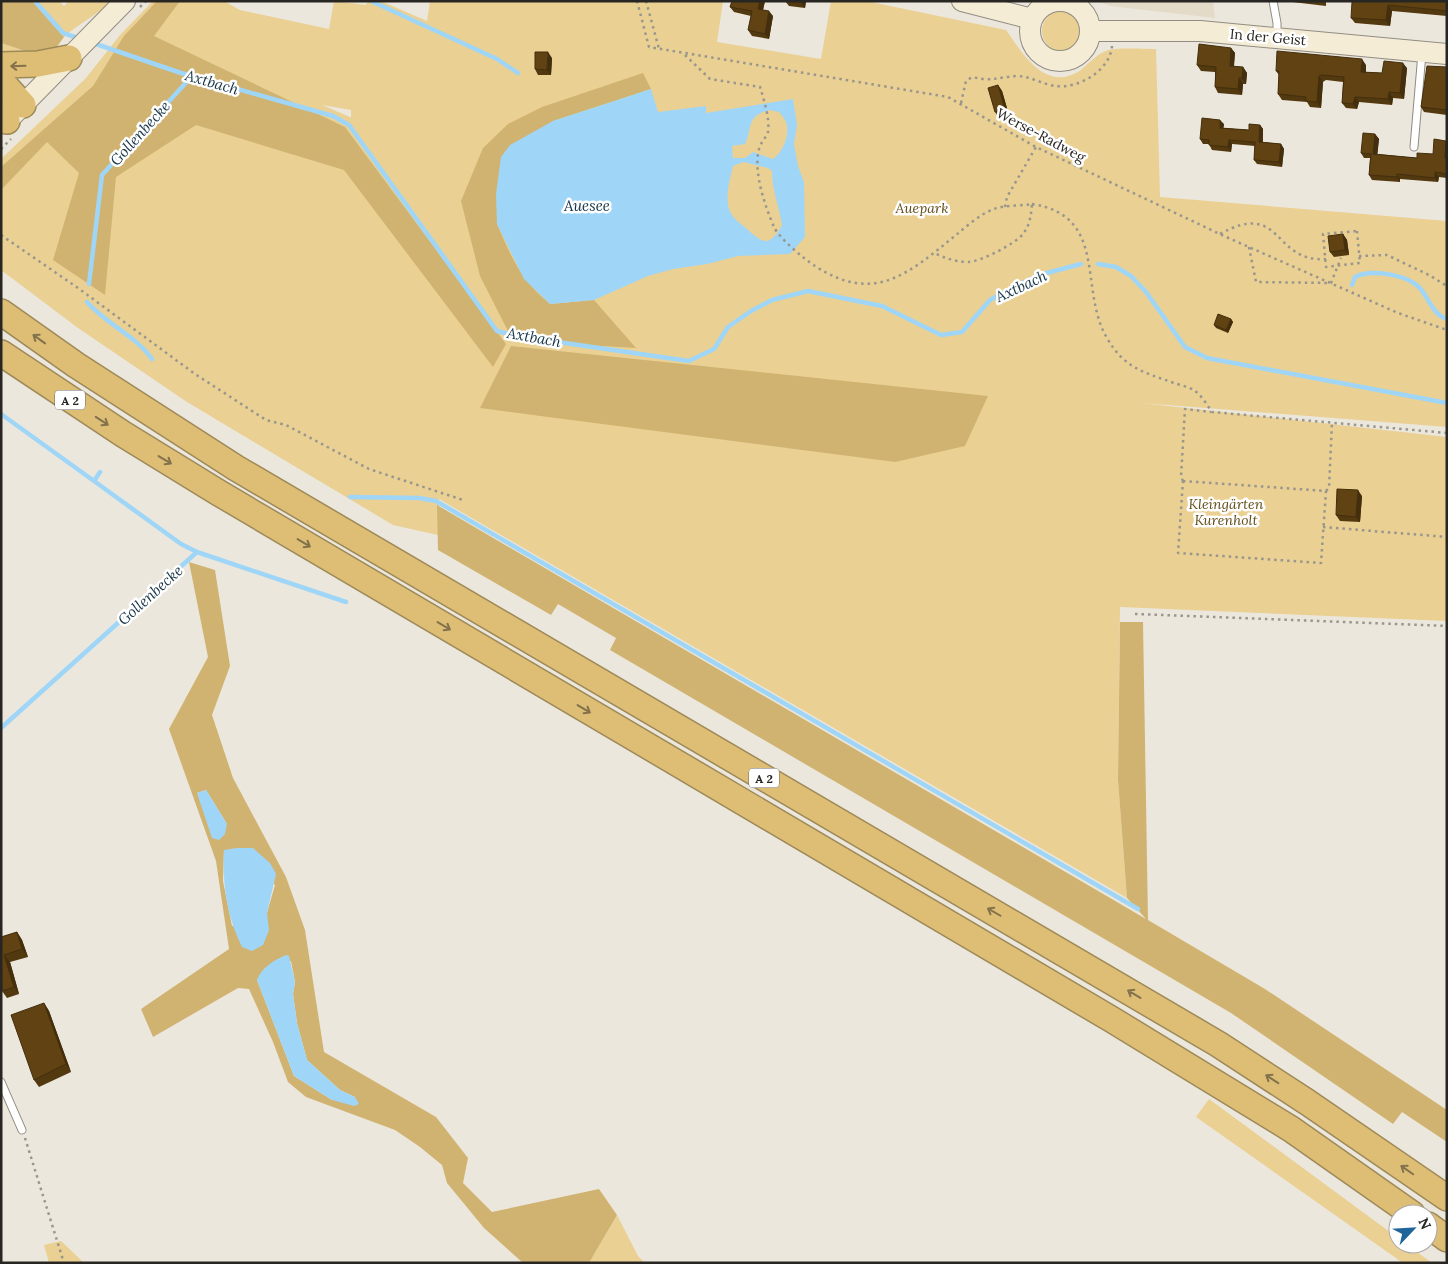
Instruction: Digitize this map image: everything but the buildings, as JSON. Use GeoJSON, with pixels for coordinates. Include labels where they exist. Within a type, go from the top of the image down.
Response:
{"type":"FeatureCollection","features":[{"type":"Feature","properties":{"kind":"highway"},"geometry":{"type":"LineString","coordinates":[[1,65],[38,64],[73,53]]}},
{"type":"Feature","properties":{"kind":"highway"},"geometry":{"type":"LineString","coordinates":[[1,81],[8,117]]}},
{"type":"Feature","properties":{"kind":"highway","name":"A 2"},"geometry":{"type":"LineString","coordinates":[[1,312],[76,365],[236,468],[1218,1044],[1323,1112],[1447,1198]]}},
{"type":"Feature","properties":{"kind":"highway","name":"A 2"},"geometry":{"type":"LineString","coordinates":[[1,353],[123,434],[219,493],[1291,1128],[1398,1204]]}},
{"type":"Feature","properties":{"kind":"main road"},"geometry":{"type":"LineString","coordinates":[[8,117],[125,1]]}},
{"type":"Feature","properties":{"kind":"main road"},"geometry":{"type":"LineString","coordinates":[[962,1],[1032,19]]}},
{"type":"Feature","properties":{"kind":"main road"},"geometry":{"type":"LineString","coordinates":[[1052,2],[1070,3],[1084,14],[1090,31],[1089,39],[1080,53],[1066,60],[1058,61],[1042,56],[1036,50],[1030,35],[1032,19],[1037,11],[1052,2]]}},
{"type":"Feature","properties":{"kind":"main road","name":"In der Geist"},"geometry":{"type":"LineString","coordinates":[[1090,31],[1200,31],[1447,54]]}},
{"type":"Feature","properties":{"kind":"lane"},"geometry":{"type":"LineString","coordinates":[[1273,1],[1277,23],[1277,38]]}},
{"type":"Feature","properties":{"kind":"lane"},"geometry":{"type":"LineString","coordinates":[[1414,147],[1422,52]]}},
{"type":"Feature","properties":{"kind":"lane"},"geometry":{"type":"LineString","coordinates":[[1,1082],[22,1130]]}},
{"type":"Feature","properties":{"kind":"path"},"geometry":{"type":"LineString","coordinates":[[637,1],[649,47],[659,49],[646,1]]}},
{"type":"Feature","properties":{"kind":"path"},"geometry":{"type":"LineString","coordinates":[[961,103],[966,81],[972,77],[990,81],[1018,76],[1055,86],[1074,85],[1100,71],[1111,57],[1113,30]]}},
{"type":"Feature","properties":{"kind":"path","name":"Werse-Radweg"},"geometry":{"type":"LineString","coordinates":[[659,49],[948,97],[1036,147],[1220,234],[1398,312],[1447,330]]}},
{"type":"Feature","properties":{"kind":"path"},"geometry":{"type":"LineString","coordinates":[[684,54],[710,78],[760,87],[768,132],[759,149],[758,174],[775,229],[806,260],[825,272],[851,283],[876,285],[912,270],[970,224],[994,209],[1032,204],[1044,206],[1068,219],[1083,238],[1099,322],[1112,348],[1124,362],[1138,370],[1195,390],[1212,412]]}},
{"type":"Feature","properties":{"kind":"path"},"geometry":{"type":"LineString","coordinates":[[1005,207],[1007,197],[1036,147]]}},
{"type":"Feature","properties":{"kind":"path"},"geometry":{"type":"LineString","coordinates":[[934,253],[949,260],[969,262],[985,258],[1022,235],[1032,217],[1032,204]]}},
{"type":"Feature","properties":{"kind":"path"},"geometry":{"type":"LineString","coordinates":[[1220,234],[1234,227],[1255,223],[1275,233],[1300,256],[1308,259],[1326,260]]}},
{"type":"Feature","properties":{"kind":"path"},"geometry":{"type":"LineString","coordinates":[[1357,231],[1359,256],[1360,263],[1326,266],[1323,234],[1357,231]]}},
{"type":"Feature","properties":{"kind":"path"},"geometry":{"type":"LineString","coordinates":[[1,235],[78,288],[195,374],[266,420],[286,425],[368,470],[463,500]]}},
{"type":"Feature","properties":{"kind":"path"},"geometry":{"type":"LineString","coordinates":[[1249,247],[1256,282],[1331,283],[1341,258]]}},
{"type":"Feature","properties":{"kind":"path"},"geometry":{"type":"LineString","coordinates":[[1359,256],[1387,256],[1429,274],[1447,286]]}},
{"type":"Feature","properties":{"kind":"path"},"geometry":{"type":"LineString","coordinates":[[1332,422],[1329,488],[1326,491],[1321,563],[1178,553],[1185,409],[1212,412],[1332,422],[1447,433]]}},
{"type":"Feature","properties":{"kind":"path"},"geometry":{"type":"LineString","coordinates":[[1183,480],[1326,491]]}},
{"type":"Feature","properties":{"kind":"path"},"geometry":{"type":"LineString","coordinates":[[1323,527],[1447,537]]}},
{"type":"Feature","properties":{"kind":"path"},"geometry":{"type":"LineString","coordinates":[[1135,614],[1447,626]]}},
{"type":"Feature","properties":{"kind":"path"},"geometry":{"type":"LineString","coordinates":[[22,1130],[64,1263]]}},
{"type":"Feature","properties":{"kind":"shaded area"},"geometry":{"type":"Polygon","coordinates":[[[1,1],[32,1],[64,37],[53,52],[28,52],[1,43],[1,1]]]}},
{"type":"Feature","properties":{"kind":"shaded area"},"geometry":{"type":"Polygon","coordinates":[[[157,1],[180,1],[154,36],[345,127],[506,344],[493,367],[344,170],[196,125],[116,177],[105,295],[53,260],[79,173],[47,142],[1,190],[1,167],[93,86],[124,36],[157,1]]]}},
{"type":"Feature","properties":{"kind":"shaded area"},"geometry":{"type":"Polygon","coordinates":[[[1097,1],[1213,1],[1215,18],[1110,6],[1097,1]]]}},
{"type":"Feature","properties":{"kind":"shaded area"},"geometry":{"type":"Polygon","coordinates":[[[643,73],[651,89],[553,121],[497,224],[512,258],[524,277],[550,304],[594,300],[636,348],[513,341],[480,276],[461,201],[483,148],[508,124],[542,107],[643,73]]]}},
{"type":"Feature","properties":{"kind":"shaded area"},"geometry":{"type":"Polygon","coordinates":[[[511,346],[988,396],[965,446],[895,462],[480,408],[511,346]]]}},
{"type":"Feature","properties":{"kind":"shaded area"},"geometry":{"type":"Polygon","coordinates":[[[437,505],[1146,919],[1127,898],[1118,780],[1120,622],[1143,622],[1148,920],[1265,989],[1447,1110],[1447,1142],[1402,1112],[1393,1124],[1231,1013],[610,650],[616,638],[558,604],[551,615],[438,550],[437,505]]]}},
{"type":"Feature","properties":{"kind":"shaded area"},"geometry":{"type":"Polygon","coordinates":[[[189,562],[215,570],[230,666],[212,715],[233,778],[286,877],[305,930],[324,1052],[436,1117],[468,1158],[463,1183],[492,1212],[599,1189],[617,1215],[589,1263],[523,1263],[484,1228],[447,1183],[442,1165],[420,1147],[395,1130],[306,1097],[288,1082],[273,1042],[249,989],[238,988],[153,1037],[141,1009],[229,949],[216,861],[169,729],[208,657],[189,562]],[[206,790],[197,793],[227,824],[206,790]],[[224,850],[223,881],[232,926],[267,913],[275,885],[224,850]],[[291,961],[257,980],[294,1076],[332,1100],[355,1097],[340,1090],[307,1060],[297,1023],[293,994],[295,982],[291,961]]]}},
{"type":"Feature","properties":{"kind":"green space"},"geometry":{"type":"Polygon","coordinates":[[[32,1],[59,1],[64,6],[69,1],[111,1],[64,37],[32,1]]]}},
{"type":"Feature","properties":{"kind":"green space"},"geometry":{"type":"Polygon","coordinates":[[[153,1],[224,1],[240,10],[329,29],[334,1],[366,5],[368,1],[381,1],[427,21],[430,1],[723,1],[717,42],[821,59],[831,1],[866,1],[1006,30],[1027,59],[1045,73],[1055,77],[1066,77],[1078,72],[1099,55],[1110,50],[1156,49],[1160,197],[1447,221],[1447,427],[1142,403],[1447,437],[1447,621],[1120,607],[1118,780],[1127,898],[439,499],[438,535],[393,525],[187,402],[78,328],[1,270],[1,159],[86,78],[120,35],[153,1]],[[322,105],[350,117],[351,110],[322,105]]]}},
{"type":"Feature","properties":{"kind":"green space"},"geometry":{"type":"Polygon","coordinates":[[[1058,11],[1066,11],[1073,14],[1079,20],[1082,31],[1079,42],[1073,48],[1066,51],[1058,51],[1051,48],[1045,42],[1042,35],[1042,27],[1045,20],[1051,14],[1058,11]]]}},
{"type":"Feature","properties":{"kind":"green space"},"geometry":{"type":"Polygon","coordinates":[[[1,43],[28,52],[1,57],[1,43]]]}},
{"type":"Feature","properties":{"kind":"green space"},"geometry":{"type":"Polygon","coordinates":[[[1209,1099],[1388,1231],[1388,1252],[1196,1117],[1209,1099]]]}},
{"type":"Feature","properties":{"kind":"green space"},"geometry":{"type":"Polygon","coordinates":[[[617,1215],[638,1256],[645,1263],[589,1263],[617,1215]]]}},
{"type":"Feature","properties":{"kind":"green space"},"geometry":{"type":"Polygon","coordinates":[[[61,1241],[84,1263],[49,1263],[44,1245],[61,1241]]]}},
{"type":"Feature","properties":{"kind":"green space"},"geometry":{"type":"Polygon","coordinates":[[[1390,1254],[1420,1254],[1432,1263],[1403,1263],[1390,1254]]]}},
{"type":"Feature","properties":{"kind":"water","name":"Auesee"},"geometry":{"type":"Polygon","coordinates":[[[651,89],[658,112],[706,106],[706,113],[793,99],[797,125],[794,144],[798,166],[804,182],[805,237],[790,254],[738,256],[707,264],[673,269],[648,276],[594,300],[550,304],[524,279],[497,224],[496,194],[501,157],[510,145],[553,121],[651,89]],[[770,110],[757,115],[751,122],[745,144],[732,146],[733,158],[745,158],[753,152],[773,159],[779,153],[786,140],[787,124],[779,112],[770,110]],[[743,162],[733,166],[729,182],[729,209],[736,220],[758,238],[766,241],[770,240],[782,225],[773,185],[772,171],[768,168],[743,162]]]}},
{"type":"Feature","properties":{"kind":"water"},"geometry":{"type":"Polygon","coordinates":[[[206,790],[227,824],[225,834],[219,840],[212,838],[197,793],[206,790]]]}},
{"type":"Feature","properties":{"kind":"water"},"geometry":{"type":"Polygon","coordinates":[[[253,848],[270,863],[276,874],[267,913],[269,930],[263,945],[252,951],[242,947],[237,936],[229,912],[225,888],[224,850],[253,848]]]}},
{"type":"Feature","properties":{"kind":"water"},"geometry":{"type":"Polygon","coordinates":[[[286,955],[289,956],[295,982],[293,994],[297,1023],[307,1060],[340,1090],[355,1097],[359,1104],[354,1106],[332,1100],[294,1076],[257,980],[268,965],[286,955]]]}},
{"type":"Feature","properties":{"kind":"waterway","name":"Axtbach"},"geometry":{"type":"LineString","coordinates":[[35,1],[63,33],[81,39]]}},
{"type":"Feature","properties":{"kind":"waterway"},"geometry":{"type":"LineString","coordinates":[[371,1],[497,59],[518,73]]}},
{"type":"Feature","properties":{"kind":"waterway","name":"Axtbach"},"geometry":{"type":"LineString","coordinates":[[93,43],[181,73],[333,116],[349,125],[497,331],[516,336],[689,361],[714,349],[728,327],[751,311],[772,300],[808,291],[882,306],[941,335],[962,332],[990,300],[1012,288],[1039,275],[1081,264]]}},
{"type":"Feature","properties":{"kind":"waterway","name":"Gollenbecke"},"geometry":{"type":"LineString","coordinates":[[89,284],[102,175],[192,76]]}},
{"type":"Feature","properties":{"kind":"waterway","name":"Axtbach"},"geometry":{"type":"LineString","coordinates":[[1098,264],[1116,267],[1131,276],[1146,292],[1185,347],[1207,358],[1447,403]]}},
{"type":"Feature","properties":{"kind":"waterway"},"geometry":{"type":"LineString","coordinates":[[1352,285],[1355,277],[1370,273],[1397,276],[1419,287],[1434,310],[1447,319]]}},
{"type":"Feature","properties":{"kind":"waterway","name":"Gollenbecke"},"geometry":{"type":"LineString","coordinates":[[87,302],[137,343],[152,359]]}},
{"type":"Feature","properties":{"kind":"waterway"},"geometry":{"type":"LineString","coordinates":[[1,414],[94,481]]}},
{"type":"Feature","properties":{"kind":"waterway"},"geometry":{"type":"LineString","coordinates":[[100,472],[94,481],[181,544],[197,552],[346,602]]}},
{"type":"Feature","properties":{"kind":"waterway"},"geometry":{"type":"LineString","coordinates":[[350,497],[419,498],[436,501],[1138,909]]}},
{"type":"Feature","properties":{"kind":"waterway","name":"Gollenbecke"},"geometry":{"type":"LineString","coordinates":[[1,728],[197,552]]}},
{"type":"Feature","properties":{"kind":"park label","name":"Auepark"},"geometry":{"type":"Point","coordinates":[922,208]}},
{"type":"Feature","properties":{"kind":"park label","name":"Kleingärten Kurenholt"},"geometry":{"type":"Point","coordinates":[1226,512]}}]}
